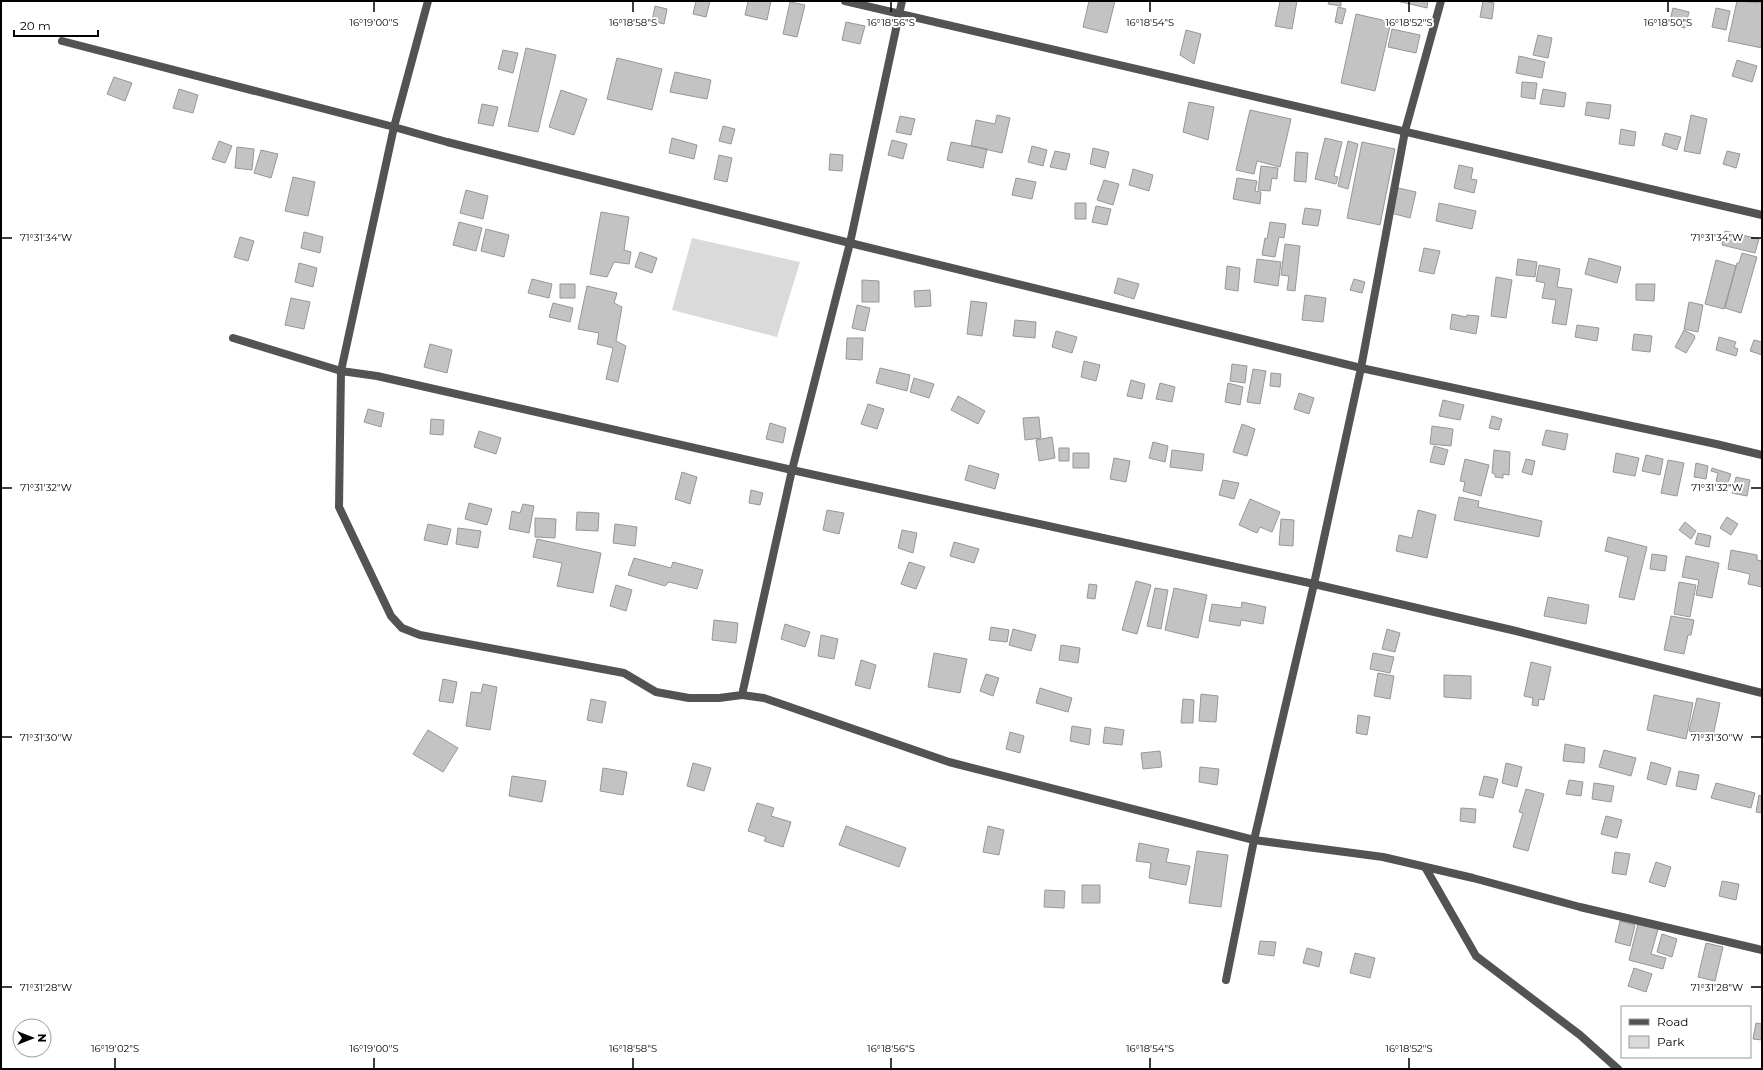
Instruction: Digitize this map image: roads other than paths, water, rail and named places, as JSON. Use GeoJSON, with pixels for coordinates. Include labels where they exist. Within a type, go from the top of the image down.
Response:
{"type":"FeatureCollection","features":[{"type":"Feature","properties":{"kind":"street"},"geometry":{"type":"LineString","coordinates":[[428,1],[394,127],[341,371],[339,507],[391,616],[402,628],[420,635],[624,673],[656,692],[689,698],[719,698],[742,695],[764,698],[949,762],[1254,840],[1383,857],[1762,950]]}},
{"type":"Feature","properties":{"kind":"street"},"geometry":{"type":"LineString","coordinates":[[845,1],[1762,215]]}},
{"type":"Feature","properties":{"kind":"street"},"geometry":{"type":"LineString","coordinates":[[742,695],[792,470],[850,243],[902,1]]}},
{"type":"Feature","properties":{"kind":"street"},"geometry":{"type":"LineString","coordinates":[[1226,980],[1254,840],[1314,584],[1361,368],[1405,131],[1440,1]]}},
{"type":"Feature","properties":{"kind":"street"},"geometry":{"type":"LineString","coordinates":[[62,41],[455,144],[850,243],[1361,368],[1708,442],[1762,455]]}},
{"type":"Feature","properties":{"kind":"street"},"geometry":{"type":"LineString","coordinates":[[233,338],[341,371],[377,376],[792,470],[1314,584],[1516,631],[1762,693]]}},
{"type":"Feature","properties":{"kind":"street"},"geometry":{"type":"LineString","coordinates":[[1425,867],[1476,956],[1580,1035],[1618,1069]]}}]}
